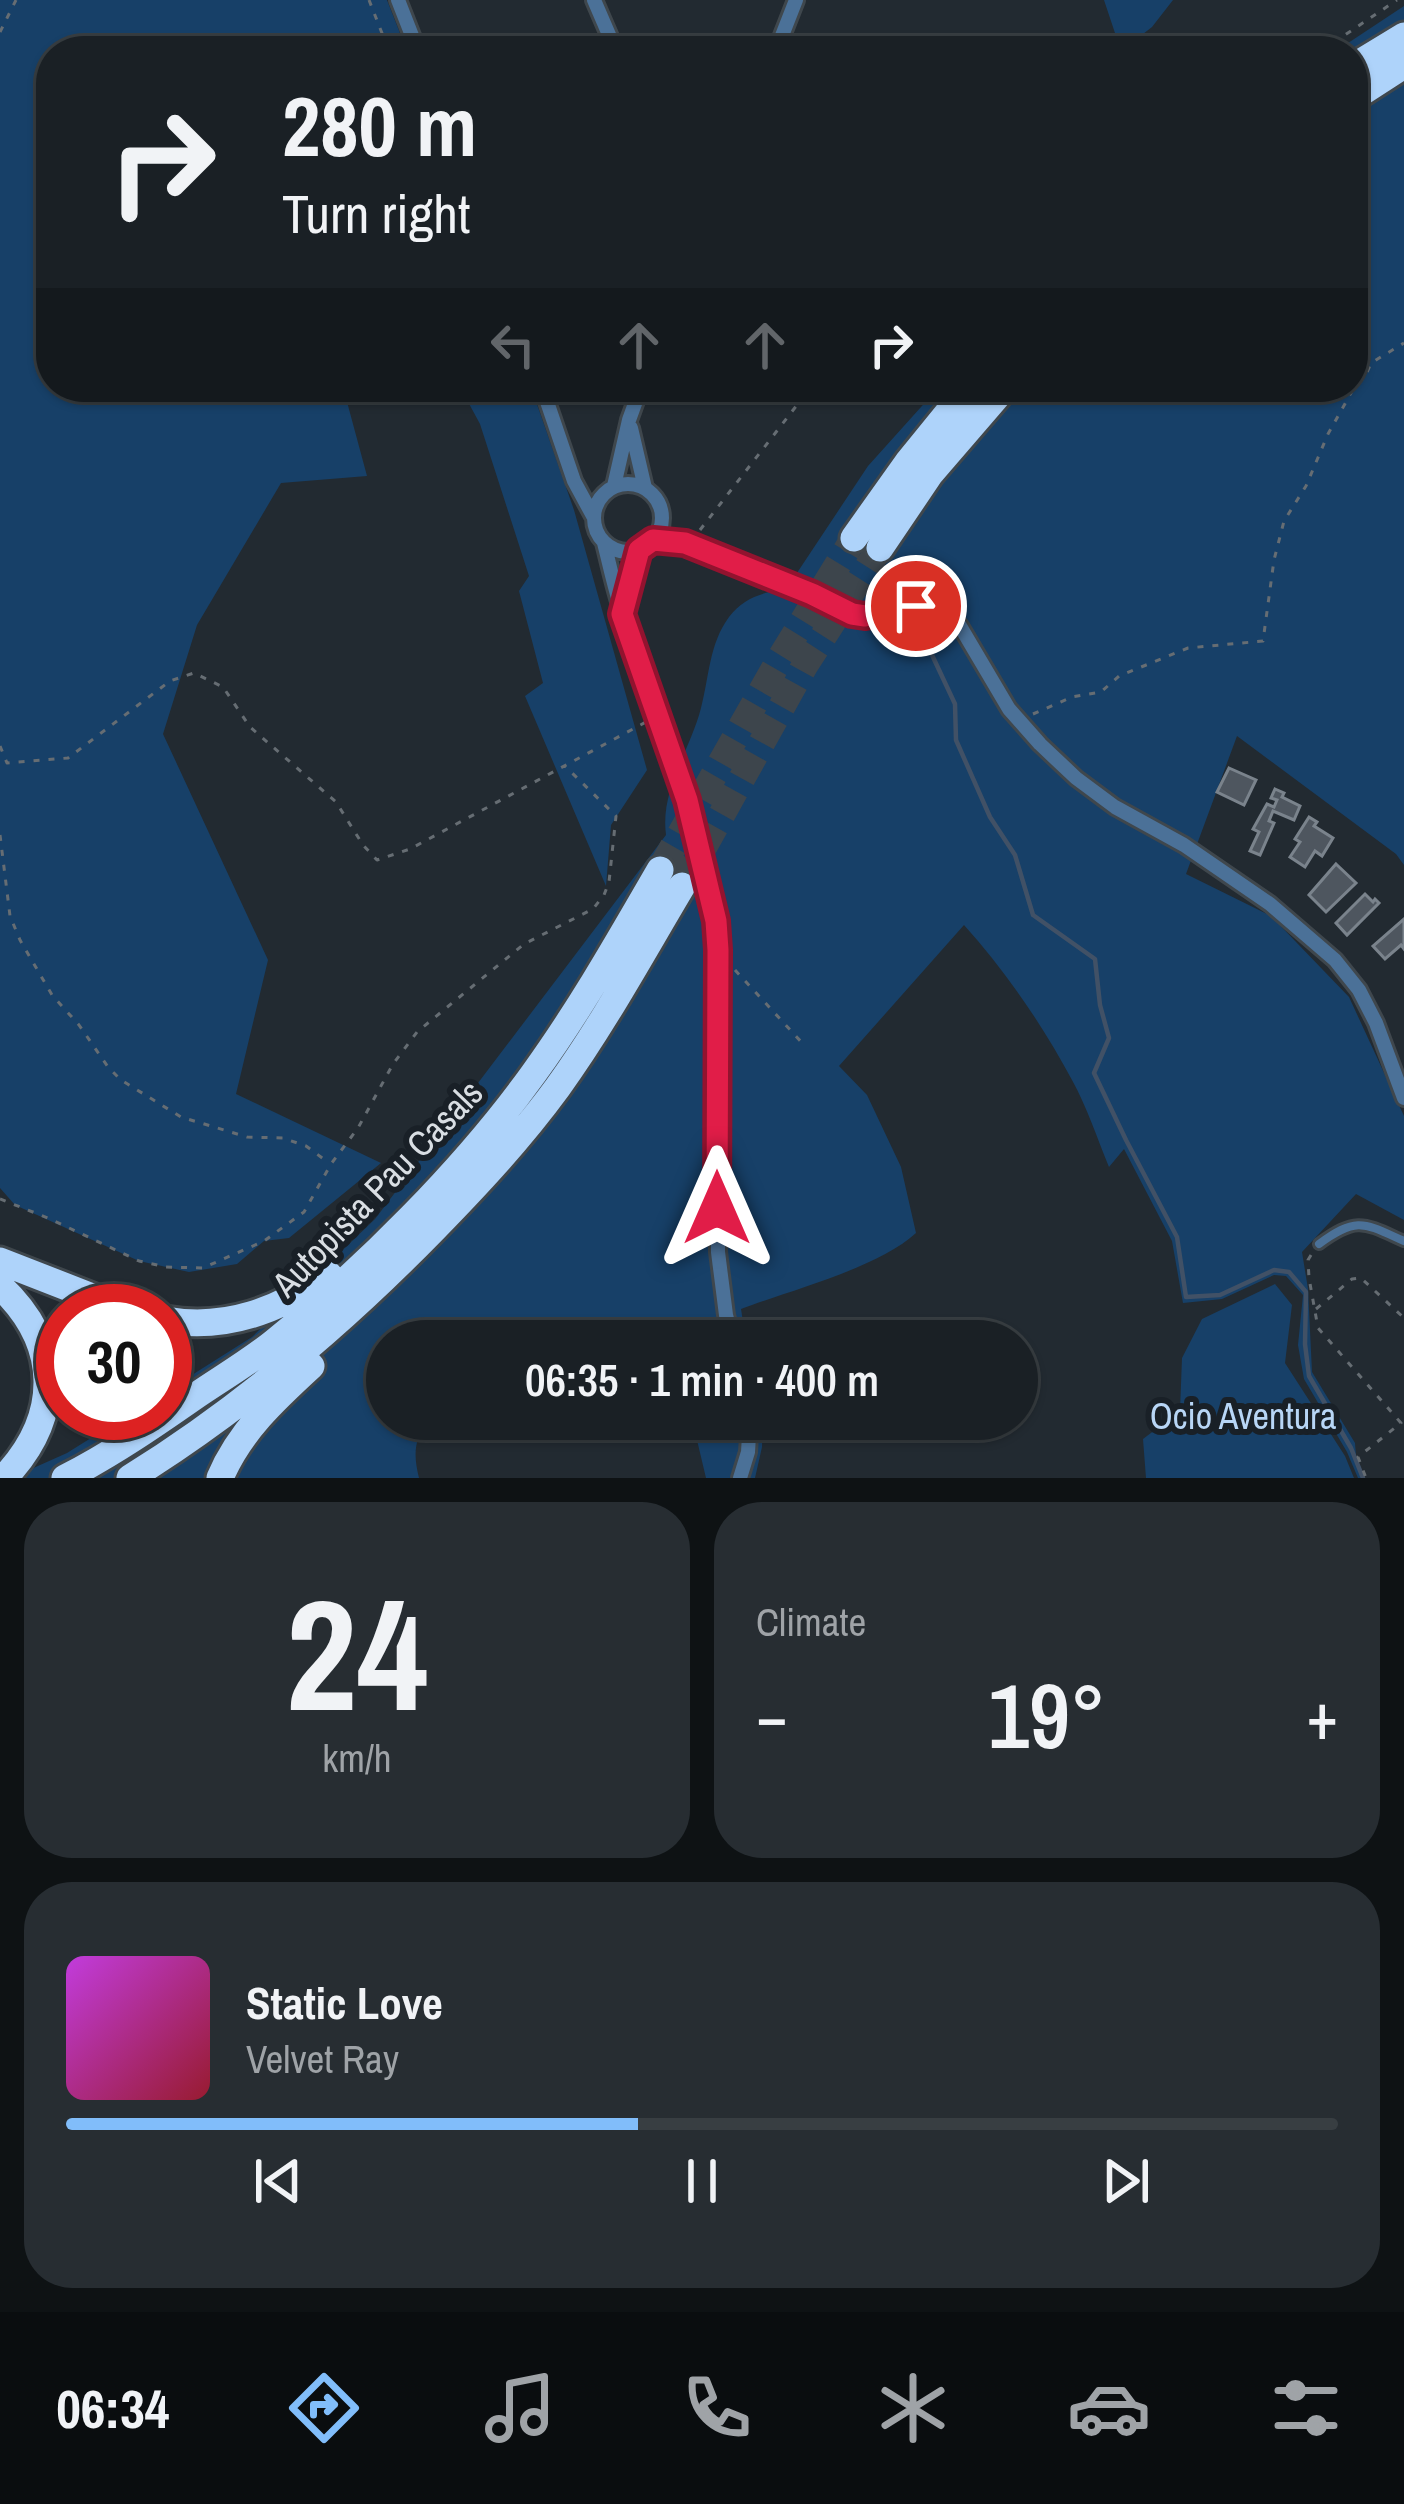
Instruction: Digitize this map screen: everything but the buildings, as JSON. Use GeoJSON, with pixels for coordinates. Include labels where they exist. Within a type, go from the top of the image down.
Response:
{"type":"FeatureCollection","features":[{"type":"Feature","properties":{"kind":"highway"},"geometry":{"type":"LineString","coordinates":[[1368,58],[1404,36]]}},
{"type":"Feature","properties":{"kind":"highway"},"geometry":{"type":"LineString","coordinates":[[1368,88],[1404,65]]}},
{"type":"Feature","properties":{"kind":"highway"},"geometry":{"type":"LineString","coordinates":[[958,402],[908,462],[867,543],[992,402]]}},
{"type":"Feature","properties":{"kind":"highway","name":"Autopista Pau Casals"},"geometry":{"type":"LineString","coordinates":[[65,1478],[142,1434],[269,1346],[406,1221],[484,1138],[671,878],[586,1046],[480,1182],[332,1329],[241,1402],[130,1478]]}},
{"type":"Feature","properties":{"kind":"highway"},"geometry":{"type":"LineString","coordinates":[[220,1478],[251,1426],[452,1229],[480,1182]]}},
{"type":"Feature","properties":{"kind":"highway"},"geometry":{"type":"LineString","coordinates":[[192,1323],[236,1320],[272,1310],[300,1296],[406,1221]]}},
{"type":"Feature","properties":{"kind":"highway"},"geometry":{"type":"LineString","coordinates":[[0,1261],[59,1284]]}},
{"type":"Feature","properties":{"kind":"highway"},"geometry":{"type":"LineString","coordinates":[[0,1286],[17,1302],[41,1344],[48,1393],[44,1418],[33,1441],[4,1478]]}},
{"type":"Feature","properties":{"kind":"street"},"geometry":{"type":"LineString","coordinates":[[398,0],[412,36]]}},
{"type":"Feature","properties":{"kind":"street"},"geometry":{"type":"LineString","coordinates":[[594,0],[610,36]]}},
{"type":"Feature","properties":{"kind":"street"},"geometry":{"type":"LineString","coordinates":[[782,36],[796,0]]}},
{"type":"Feature","properties":{"kind":"street"},"geometry":{"type":"LineString","coordinates":[[547,402],[574,481],[604,543],[622,614],[687,800],[716,921],[718,1252],[727,1320]]}},
{"type":"Feature","properties":{"kind":"street"},"geometry":{"type":"LineString","coordinates":[[593,516],[608,490],[636,402]]}},
{"type":"Feature","properties":{"kind":"street"},"geometry":{"type":"LineString","coordinates":[[629,420],[645,488]]}},
{"type":"Feature","properties":{"kind":"street"},"geometry":{"type":"LineString","coordinates":[[574,481],[608,490],[628,483],[645,488],[657,500],[662,520],[685,543]]}},
{"type":"Feature","properties":{"kind":"street"},"geometry":{"type":"LineString","coordinates":[[604,543],[620,551],[639,550],[653,540],[662,520]]}},
{"type":"Feature","properties":{"kind":"street"},"geometry":{"type":"LineString","coordinates":[[653,540],[685,543],[852,614],[916,606],[943,611],[960,626],[1010,709],[1076,778],[1270,904],[1335,960],[1368,1006],[1404,1098]]}},
{"type":"Feature","properties":{"kind":"street"},"geometry":{"type":"LineString","coordinates":[[622,614],[639,550]]}},
{"type":"Feature","properties":{"kind":"street"},"geometry":{"type":"LineString","coordinates":[[740,1478],[749,1440]]}},
{"type":"Feature","properties":{"kind":"lane"},"geometry":{"type":"LineString","coordinates":[[1319,1244],[1355,1223],[1404,1241]]}},
{"type":"Feature","properties":{"kind":"path"},"geometry":{"type":"LineString","coordinates":[[0,32],[16,0]]}},
{"type":"Feature","properties":{"kind":"path"},"geometry":{"type":"LineString","coordinates":[[369,0],[383,36]]}},
{"type":"Feature","properties":{"kind":"path"},"geometry":{"type":"LineString","coordinates":[[1344,36],[1396,0]]}},
{"type":"Feature","properties":{"kind":"path"},"geometry":{"type":"LineString","coordinates":[[1368,369],[1404,344]]}},
{"type":"Feature","properties":{"kind":"path"},"geometry":{"type":"LineString","coordinates":[[685,543],[799,402]]}},
{"type":"Feature","properties":{"kind":"path"},"geometry":{"type":"LineString","coordinates":[[1010,709],[1028,717],[1072,697],[1101,692],[1119,676],[1188,648],[1263,641],[1284,521],[1306,486],[1345,402]]}},
{"type":"Feature","properties":{"kind":"path"},"geometry":{"type":"LineString","coordinates":[[0,746],[7,763],[68,758],[170,681],[194,673],[223,687],[250,727],[336,802],[376,860],[410,849],[658,716]]}},
{"type":"Feature","properties":{"kind":"path"},"geometry":{"type":"LineString","coordinates":[[0,1199],[139,1261],[166,1267],[203,1268],[264,1240],[304,1212],[417,1032],[524,944],[593,909],[604,895],[616,816],[566,766]]}},
{"type":"Feature","properties":{"kind":"path"},"geometry":{"type":"LineString","coordinates":[[0,835],[10,916],[20,940],[52,995],[121,1080],[181,1117],[248,1137],[283,1138],[306,1146],[331,1164]]}},
{"type":"Feature","properties":{"kind":"path"},"geometry":{"type":"LineString","coordinates":[[718,950],[805,1046]]}},
{"type":"Feature","properties":{"kind":"path"},"geometry":{"type":"LineString","coordinates":[[1319,1244],[1309,1260],[1318,1328],[1400,1424],[1358,1457],[1366,1478]]}},
{"type":"Feature","properties":{"kind":"path"},"geometry":{"type":"LineString","coordinates":[[1314,1310],[1352,1279],[1361,1278],[1404,1318]]}},
{"type":"Feature","properties":{"kind":"green space"},"geometry":{"type":"Polygon","coordinates":[[[0,0],[387,0],[401,36],[36,36],[36,402],[347,402],[367,476],[281,483],[197,625],[163,734],[268,960],[236,1094],[381,1163],[289,1238],[264,1241],[237,1264],[189,1272],[139,1261],[15,1205],[0,1188],[0,0]]]}},
{"type":"Feature","properties":{"kind":"green space"},"geometry":{"type":"Polygon","coordinates":[[[1104,0],[1173,0],[1140,36],[1116,36],[1104,0]]]}},
{"type":"Feature","properties":{"kind":"green space"},"geometry":{"type":"Polygon","coordinates":[[[1404,6],[1404,865],[1396,854],[1237,736],[1186,874],[1271,916],[1349,997],[1404,1116],[1404,1220],[1356,1194],[1302,1252],[1312,1372],[1355,1443],[1365,1478],[1358,1478],[1304,1379],[1298,1345],[1303,1295],[1286,1276],[1274,1275],[1222,1299],[1183,1303],[1172,1241],[1124,1149],[1109,1167],[1072,1080],[1048,1039],[1009,980],[964,925],[839,1066],[867,1095],[901,1167],[916,1233],[900,1246],[857,1267],[741,1309],[743,1320],[366,1320],[366,1440],[418,1440],[419,1478],[11,1478],[88,1440],[192,1440],[192,1375],[252,1337],[375,1219],[666,835],[667,802],[696,724],[717,638],[729,617],[748,600],[787,588],[868,466],[926,402],[1368,402],[1368,36],[1359,36],[1404,6]]]}},
{"type":"Feature","properties":{"kind":"green space"},"geometry":{"type":"Polygon","coordinates":[[[468,402],[536,402],[574,510],[647,770],[611,825],[606,886],[525,696],[543,683],[519,591],[529,576],[480,424],[468,402]]]}},
{"type":"Feature","properties":{"kind":"green space","name":"Ocio Aventura"},"geometry":{"type":"Polygon","coordinates":[[[1275,1284],[1292,1305],[1285,1363],[1345,1456],[1354,1478],[1146,1478],[1143,1439],[1180,1411],[1182,1358],[1202,1319],[1275,1284]]]}},
{"type":"Feature","properties":{"kind":"green space"},"geometry":{"type":"Polygon","coordinates":[[[697,1440],[762,1440],[755,1478],[706,1478],[697,1440]]]}},
{"type":"Feature","properties":{"kind":"waterway"},"geometry":{"type":"LineString","coordinates":[[925,640],[955,704],[956,740],[990,817],[1015,855],[1033,915],[1095,959],[1109,1038],[1094,1073],[1177,1237],[1186,1297],[1220,1295],[1274,1270],[1289,1272],[1306,1292],[1309,1376],[1363,1478]]}},
{"type":"Feature","properties":{"kind":"tunnel"},"geometry":{"type":"LineString","coordinates":[[660,870],[854,538]]}},
{"type":"Feature","properties":{"kind":"tunnel"},"geometry":{"type":"LineString","coordinates":[[682,886],[805,665],[880,548]]}},
{"type":"Feature","properties":{"kind":"route"},"geometry":{"type":"LineString","coordinates":[[717,1208],[716,921],[687,800],[622,614],[639,550],[653,540],[685,543],[852,614],[916,606]]}}]}
